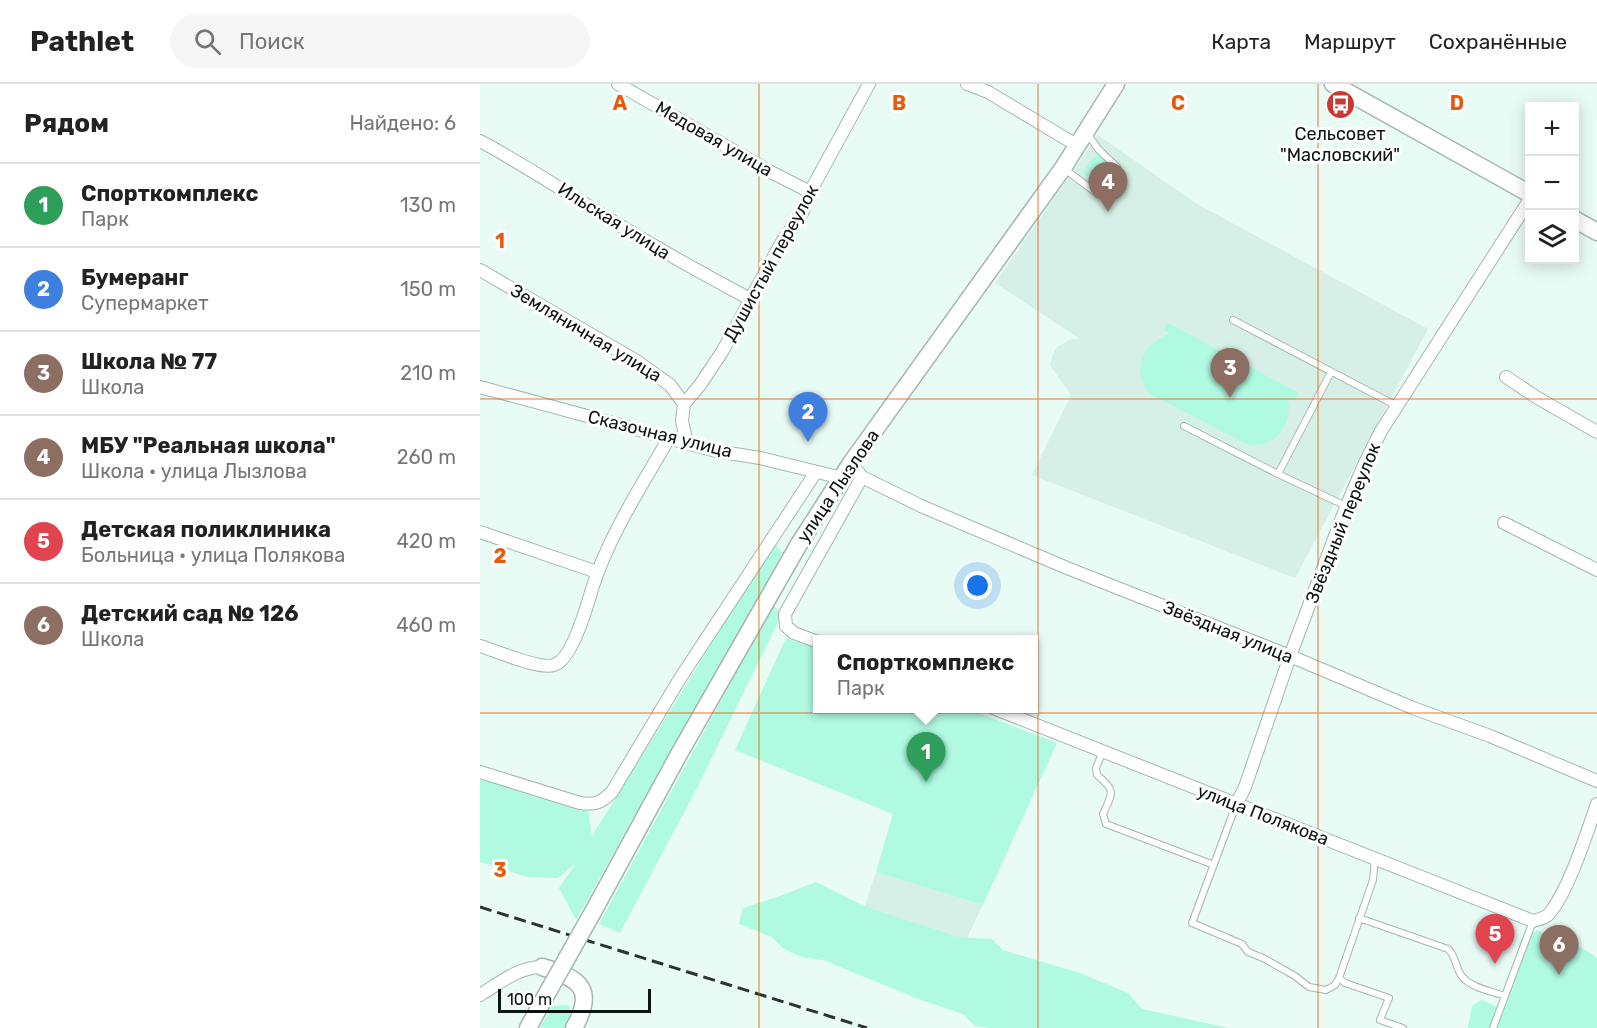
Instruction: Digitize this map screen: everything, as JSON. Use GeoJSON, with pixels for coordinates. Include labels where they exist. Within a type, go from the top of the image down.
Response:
{"type":"FeatureCollection","features":[{"type":"Feature","properties":{"kind":"main road","name":"улица Лызлова"},"geometry":{"type":"LineString","coordinates":[[528,1028],[679,754],[799,544],[851,463],[1063,168],[1116,84]]}},
{"type":"Feature","properties":{"kind":"main road"},"geometry":{"type":"LineString","coordinates":[[1333,84],[1525,191]]}},
{"type":"Feature","properties":{"kind":"main road"},"geometry":{"type":"LineString","coordinates":[[1579,221],[1597,232]]}},
{"type":"Feature","properties":{"kind":"main road"},"geometry":{"type":"LineString","coordinates":[[542,967],[562,972],[574,980],[582,990],[585,1001],[583,1012],[574,1028]]}},
{"type":"Feature","properties":{"kind":"street","name":"Медовая улица"},"geometry":{"type":"LineString","coordinates":[[618,84],[767,170],[810,192]]}},
{"type":"Feature","properties":{"kind":"street","name":"Душистый переулок"},"geometry":{"type":"LineString","coordinates":[[684,405],[722,352],[779,247],[803,211],[810,192],[869,84]]}},
{"type":"Feature","properties":{"kind":"street"},"geometry":{"type":"LineString","coordinates":[[967,84],[988,92],[1082,139]]}},
{"type":"Feature","properties":{"kind":"street","name":"Ильская улица"},"geometry":{"type":"LineString","coordinates":[[480,141],[542,176],[605,217],[695,270],[750,299]]}},
{"type":"Feature","properties":{"kind":"street","name":"Звёздный переулок"},"geometry":{"type":"LineString","coordinates":[[1236,805],[1245,787],[1290,656],[1364,465],[1381,431],[1525,207]]}},
{"type":"Feature","properties":{"kind":"street","name":"Земляничная улица"},"geometry":{"type":"LineString","coordinates":[[480,270],[635,360],[670,385],[684,405]]}},
{"type":"Feature","properties":{"kind":"street"},"geometry":{"type":"LineString","coordinates":[[1506,377],[1597,432]]}},
{"type":"Feature","properties":{"kind":"street","name":"Сказочная улица"},"geometry":{"type":"LineString","coordinates":[[480,387],[716,452],[760,458],[842,478]]}},
{"type":"Feature","properties":{"kind":"street"},"geometry":{"type":"LineString","coordinates":[[684,405],[682,421],[687,443]]}},
{"type":"Feature","properties":{"kind":"street"},"geometry":{"type":"LineString","coordinates":[[480,646],[545,667],[557,665],[576,635],[597,572],[632,503],[669,438]]}},
{"type":"Feature","properties":{"kind":"street"},"geometry":{"type":"LineString","coordinates":[[813,640],[794,633],[786,626],[785,614],[862,477],[851,463]]}},
{"type":"Feature","properties":{"kind":"street"},"geometry":{"type":"LineString","coordinates":[[480,772],[580,802],[591,804],[601,802],[612,792],[679,680],[816,472]]}},
{"type":"Feature","properties":{"kind":"street","name":"Звёздная улица"},"geometry":{"type":"LineString","coordinates":[[862,477],[921,506],[1067,568],[1490,736],[1597,781]]}},
{"type":"Feature","properties":{"kind":"street"},"geometry":{"type":"LineString","coordinates":[[1504,523],[1597,570]]}},
{"type":"Feature","properties":{"kind":"street"},"geometry":{"type":"LineString","coordinates":[[480,531],[597,572]]}},
{"type":"Feature","properties":{"kind":"street","name":"улица Полякова"},"geometry":{"type":"LineString","coordinates":[[1006,713],[1533,921]]}},
{"type":"Feature","properties":{"kind":"street"},"geometry":{"type":"LineString","coordinates":[[1533,921],[1550,914],[1581,847],[1597,804]]}},
{"type":"Feature","properties":{"kind":"street"},"geometry":{"type":"LineString","coordinates":[[480,995],[515,973],[529,967],[542,967]]}},
{"type":"Feature","properties":{"kind":"lane"},"geometry":{"type":"LineString","coordinates":[[1063,168],[1098,194],[1117,167],[1098,149],[1082,139]]}},
{"type":"Feature","properties":{"kind":"lane"},"geometry":{"type":"LineString","coordinates":[[1233,320],[1398,406]]}},
{"type":"Feature","properties":{"kind":"lane"},"geometry":{"type":"LineString","coordinates":[[1278,474],[1331,372]]}},
{"type":"Feature","properties":{"kind":"lane"},"geometry":{"type":"LineString","coordinates":[[1184,426],[1346,507]]}},
{"type":"Feature","properties":{"kind":"lane"},"geometry":{"type":"LineString","coordinates":[[1103,750],[1096,768],[1097,775],[1111,787],[1112,794],[1103,814],[1106,824],[1214,865]]}},
{"type":"Feature","properties":{"kind":"lane"},"geometry":{"type":"LineString","coordinates":[[1236,805],[1192,923],[1242,944],[1248,952],[1295,976],[1309,987],[1326,990],[1335,985],[1339,978],[1373,880],[1375,858]]}},
{"type":"Feature","properties":{"kind":"lane"},"geometry":{"type":"LineString","coordinates":[[1359,918],[1448,949],[1454,954],[1461,974],[1468,983],[1505,996]]}},
{"type":"Feature","properties":{"kind":"lane"},"geometry":{"type":"LineString","coordinates":[[1493,1028],[1533,921]]}},
{"type":"Feature","properties":{"kind":"lane"},"geometry":{"type":"LineString","coordinates":[[1339,978],[1345,983],[1389,998],[1380,1020],[1403,1028]]}},
{"type":"Feature","properties":{"kind":"shaded area"},"geometry":{"type":"Polygon","coordinates":[[[1098,135],[1197,204],[1428,329],[1295,578],[1032,475],[1071,395],[1050,365],[1052,356],[1057,347],[1071,339],[1080,339],[995,283],[1098,135]]]}},
{"type":"Feature","properties":{"kind":"shaded area"},"geometry":{"type":"Polygon","coordinates":[[[876,872],[983,905],[965,942],[864,909],[876,872]]]}},
{"type":"Feature","properties":{"kind":"green space"},"geometry":{"type":"Polygon","coordinates":[[[1096,154],[1112,165],[1098,185],[1082,173],[1096,154]]]}},
{"type":"Feature","properties":{"kind":"green space"},"geometry":{"type":"Polygon","coordinates":[[[1168,323],[1299,393],[1294,401],[1287,397],[1289,406],[1286,424],[1275,438],[1267,443],[1249,445],[1150,394],[1141,376],[1142,358],[1153,344],[1170,334],[1164,330],[1168,323]]]}},
{"type":"Feature","properties":{"kind":"green space"},"geometry":{"type":"Polygon","coordinates":[[[775,542],[782,554],[576,920],[559,888],[575,864],[558,878],[527,877],[480,862],[480,777],[588,809],[592,836],[775,542]]]}},
{"type":"Feature","properties":{"kind":"green space"},"geometry":{"type":"Polygon","coordinates":[[[773,605],[782,614],[697,788],[620,933],[599,924],[773,605]]]}},
{"type":"Feature","properties":{"kind":"green space"},"geometry":{"type":"Polygon","coordinates":[[[786,638],[813,647],[813,713],[978,713],[1057,743],[983,905],[876,872],[893,814],[735,750],[786,638]]]}},
{"type":"Feature","properties":{"kind":"green space"},"geometry":{"type":"Polygon","coordinates":[[[816,882],[866,907],[959,937],[992,939],[1003,950],[1080,973],[1128,993],[1142,1009],[1229,1028],[991,1028],[975,1026],[963,1014],[921,1000],[823,960],[801,957],[784,949],[772,937],[739,924],[743,908],[816,882]]]}},
{"type":"Feature","properties":{"kind":"green space"},"geometry":{"type":"Polygon","coordinates":[[[1537,930],[1584,949],[1597,958],[1597,1028],[1468,1028],[1472,1006],[1482,1000],[1502,1007],[1508,998],[1508,986],[1520,940],[1537,930]]]}},
{"type":"Feature","properties":{"kind":"green space"},"geometry":{"type":"Polygon","coordinates":[[[569,1005],[571,1025],[569,1028],[540,1028],[552,1006],[569,1005]]]}},
{"type":"Feature","properties":{"kind":"railway"},"geometry":{"type":"LineString","coordinates":[[480,907],[867,1028]]}},
{"type":"Feature","properties":{"kind":"place","name":"Сельсовет \"Масловский\""},"geometry":{"type":"Point","coordinates":[1340,105]}},
{"type":"Feature","properties":{"kind":"place","name":"МБУ \"Реальная школа\""},"geometry":{"type":"Point","coordinates":[1108,212]}},
{"type":"Feature","properties":{"kind":"place","name":"Школа № 77"},"geometry":{"type":"Point","coordinates":[1230,398]}},
{"type":"Feature","properties":{"kind":"place","name":"Бумеранг"},"geometry":{"type":"Point","coordinates":[808,442]}},
{"type":"Feature","properties":{"kind":"place","name":"Спорткомплекс"},"geometry":{"type":"Point","coordinates":[926,782]}},
{"type":"Feature","properties":{"kind":"place","name":"Детская поликлиника"},"geometry":{"type":"Point","coordinates":[1495,964]}},
{"type":"Feature","properties":{"kind":"place","name":"Детский сад № 126"},"geometry":{"type":"Point","coordinates":[1559,975]}}]}
